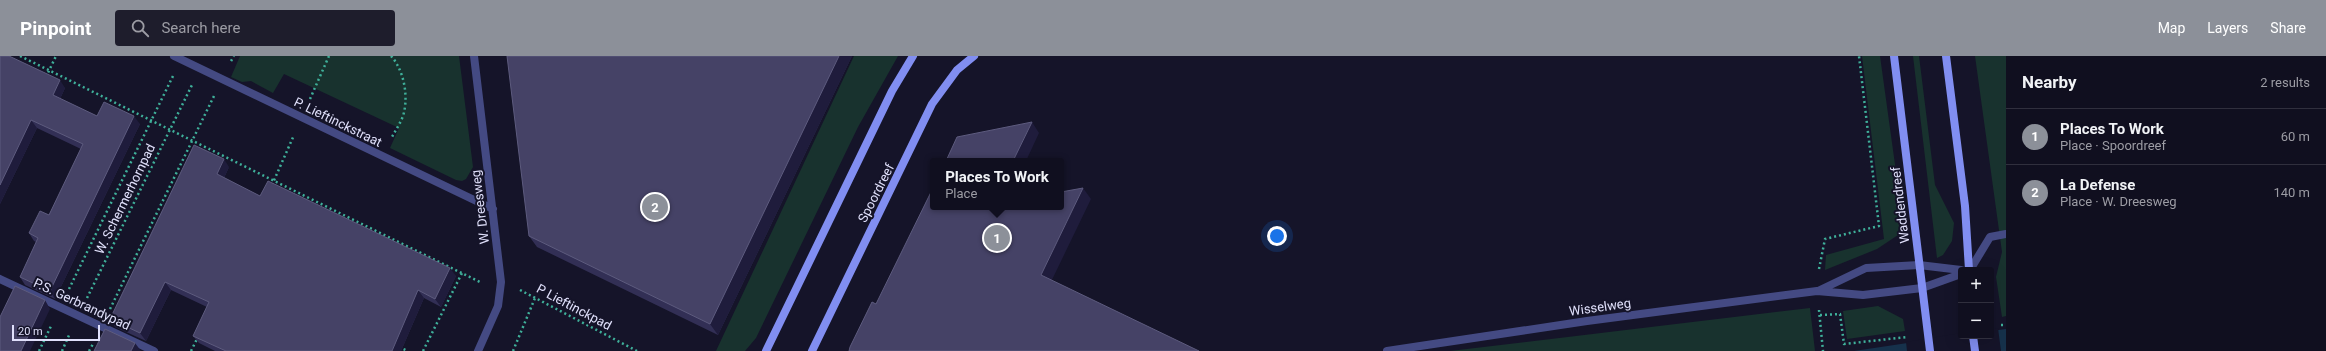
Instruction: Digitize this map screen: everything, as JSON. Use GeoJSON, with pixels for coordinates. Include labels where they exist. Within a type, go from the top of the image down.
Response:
{"type":"FeatureCollection","features":[{"type":"Feature","properties":{"kind":"main road"},"geometry":{"type":"LineString","coordinates":[[766,351],[892,91],[913,56]]}},
{"type":"Feature","properties":{"kind":"main road","name":"Spoordreef"},"geometry":{"type":"LineString","coordinates":[[812,351],[932,104],[956,70],[974,56]]}},
{"type":"Feature","properties":{"kind":"main road","name":"Waddendreef"},"geometry":{"type":"LineString","coordinates":[[1894,56],[1930,351]]}},
{"type":"Feature","properties":{"kind":"main road"},"geometry":{"type":"LineString","coordinates":[[1946,56],[1965,206],[1969,267]]}},
{"type":"Feature","properties":{"kind":"main road"},"geometry":{"type":"LineString","coordinates":[[1973,339],[1975,351]]}},
{"type":"Feature","properties":{"kind":"street","name":"W. Dreesweg"},"geometry":{"type":"LineString","coordinates":[[474,56],[501,282],[498,306],[478,351]]}},
{"type":"Feature","properties":{"kind":"street","name":"P. Lieftinckstraat"},"geometry":{"type":"LineString","coordinates":[[177,58],[492,209]]}},
{"type":"Feature","properties":{"kind":"street"},"geometry":{"type":"LineString","coordinates":[[1971,267],[1990,237],[2006,234]]}},
{"type":"Feature","properties":{"kind":"street","name":"Wisselweg"},"geometry":{"type":"LineString","coordinates":[[1817,291],[1866,268],[1919,264],[1958,270]]}},
{"type":"Feature","properties":{"kind":"street","name":"Wisselweg"},"geometry":{"type":"LineString","coordinates":[[1387,351],[1587,321],[1817,291],[1862,296],[1922,288],[1958,275]]}},
{"type":"Feature","properties":{"kind":"street","name":"P.S. Gerbrandypad"},"geometry":{"type":"LineString","coordinates":[[0,279],[154,351]]}},
{"type":"Feature","properties":{"kind":"path"},"geometry":{"type":"LineString","coordinates":[[20,56],[169,131],[274,180],[500,292]]}},
{"type":"Feature","properties":{"kind":"path"},"geometry":{"type":"LineString","coordinates":[[43,84],[56,56]]}},
{"type":"Feature","properties":{"kind":"path"},"geometry":{"type":"LineString","coordinates":[[89,351],[234,56]]}},
{"type":"Feature","properties":{"kind":"path"},"geometry":{"type":"LineString","coordinates":[[271,187],[329,56]]}},
{"type":"Feature","properties":{"kind":"path"},"geometry":{"type":"LineString","coordinates":[[382,157],[403,115],[405,99],[401,69],[391,56]]}},
{"type":"Feature","properties":{"kind":"path"},"geometry":{"type":"LineString","coordinates":[[1817,291],[1819,263],[1825,239],[1879,226],[1859,56]]}},
{"type":"Feature","properties":{"kind":"path"},"geometry":{"type":"LineString","coordinates":[[39,351],[150,121],[177,58]]}},
{"type":"Feature","properties":{"kind":"path","name":"W. Schermerhornpad"},"geometry":{"type":"LineString","coordinates":[[62,351],[200,69]]}},
{"type":"Feature","properties":{"kind":"path"},"geometry":{"type":"LineString","coordinates":[[423,351],[462,273]]}},
{"type":"Feature","properties":{"kind":"path","name":"P Lieftinckpad"},"geometry":{"type":"LineString","coordinates":[[501,282],[637,351]]}},
{"type":"Feature","properties":{"kind":"path"},"geometry":{"type":"LineString","coordinates":[[513,351],[535,298]]}},
{"type":"Feature","properties":{"kind":"path"},"geometry":{"type":"LineString","coordinates":[[1819,307],[1824,351]]}},
{"type":"Feature","properties":{"kind":"path"},"geometry":{"type":"LineString","coordinates":[[1820,315],[1840,314],[1844,344],[1907,337]]}},
{"type":"Feature","properties":{"kind":"path"},"geometry":{"type":"LineString","coordinates":[[2001,326],[2006,325]]}},
{"type":"Feature","properties":{"kind":"path"},"geometry":{"type":"LineString","coordinates":[[191,351],[201,331]]}},
{"type":"Feature","properties":{"kind":"path"},"geometry":{"type":"LineString","coordinates":[[394,344],[408,351]]}},
{"type":"Feature","properties":{"kind":"green space"},"geometry":{"type":"Polygon","coordinates":[[[240,56],[459,56],[473,167],[466,179],[462,181],[456,180],[390,148],[399,128],[284,74],[273,93],[251,81],[242,82],[231,77],[240,56]]]}},
{"type":"Feature","properties":{"kind":"green space"},"geometry":{"type":"Polygon","coordinates":[[[854,56],[898,56],[858,127],[756,338],[745,351],[716,351],[854,56]]]}},
{"type":"Feature","properties":{"kind":"green space"},"geometry":{"type":"Polygon","coordinates":[[[1862,56],[1880,56],[1901,208],[1898,235],[1877,249],[1825,270],[1826,255],[1884,239],[1862,56]]]}},
{"type":"Feature","properties":{"kind":"green space"},"geometry":{"type":"Polygon","coordinates":[[[1913,56],[1919,56],[1935,185],[1954,223],[1952,241],[1943,255],[1937,258],[1913,56]]]}},
{"type":"Feature","properties":{"kind":"green space"},"geometry":{"type":"Polygon","coordinates":[[[1975,56],[2006,56],[2006,316],[2002,317],[1996,277],[2002,252],[1975,56]]]}},
{"type":"Feature","properties":{"kind":"green space"},"geometry":{"type":"Polygon","coordinates":[[[1878,306],[1903,319],[1905,331],[1847,339],[1843,311],[1878,306]]]}},
{"type":"Feature","properties":{"kind":"green space"},"geometry":{"type":"Polygon","coordinates":[[[1810,308],[1815,351],[1450,351],[1810,308]]]}},
{"type":"Feature","properties":{"kind":"water"},"geometry":{"type":"Polygon","coordinates":[[[2006,329],[2006,351],[1854,351],[1958,335],[1958,339],[1994,339],[1994,331],[2006,329]]]}},
{"type":"Feature","properties":{"kind":"pier"},"geometry":{"type":"Polygon","coordinates":[[[1998,328],[2001,351],[1907,351],[1906,342],[1958,333],[1958,339],[1994,339],[1994,329],[1998,328]]]}},
{"type":"Feature","properties":{"kind":"building"},"geometry":{"type":"Polygon","coordinates":[[[0,56],[9,56],[60,80],[53,95],[97,116],[104,102],[134,116],[50,291],[20,277],[38,238],[29,233],[40,211],[49,215],[83,144],[31,120],[0,185],[0,56]]]}},
{"type":"Feature","properties":{"kind":"building"},"geometry":{"type":"Polygon","coordinates":[[[507,56],[839,56],[710,324],[529,236],[507,56]]]}},
{"type":"Feature","properties":{"kind":"building"},"geometry":{"type":"Polygon","coordinates":[[[1032,122],[1014,158],[947,158],[957,137],[1032,122]]]}},
{"type":"Feature","properties":{"kind":"building"},"geometry":{"type":"Polygon","coordinates":[[[194,145],[224,159],[217,174],[260,196],[268,181],[450,268],[435,299],[418,290],[392,351],[226,351],[193,336],[209,302],[165,282],[140,333],[110,319],[194,145]]]}},
{"type":"Feature","properties":{"kind":"building"},"geometry":{"type":"Polygon","coordinates":[[[1083,188],[1041,275],[1199,351],[849,351],[872,302],[876,304],[930,194],[930,210],[1064,210],[1064,191],[1083,188]]]}},
{"type":"Feature","properties":{"kind":"building"},"geometry":{"type":"Polygon","coordinates":[[[15,286],[45,300],[21,351],[0,351],[0,317],[15,286]]]}},
{"type":"Feature","properties":{"kind":"building"},"geometry":{"type":"Polygon","coordinates":[[[105,329],[135,343],[131,351],[94,351],[105,329]]]}},
{"type":"Feature","properties":{"kind":"place","name":"La Defense"},"geometry":{"type":"Point","coordinates":[655,207]}},
{"type":"Feature","properties":{"kind":"place","name":"Places To Work"},"geometry":{"type":"Point","coordinates":[997,238]}}]}
